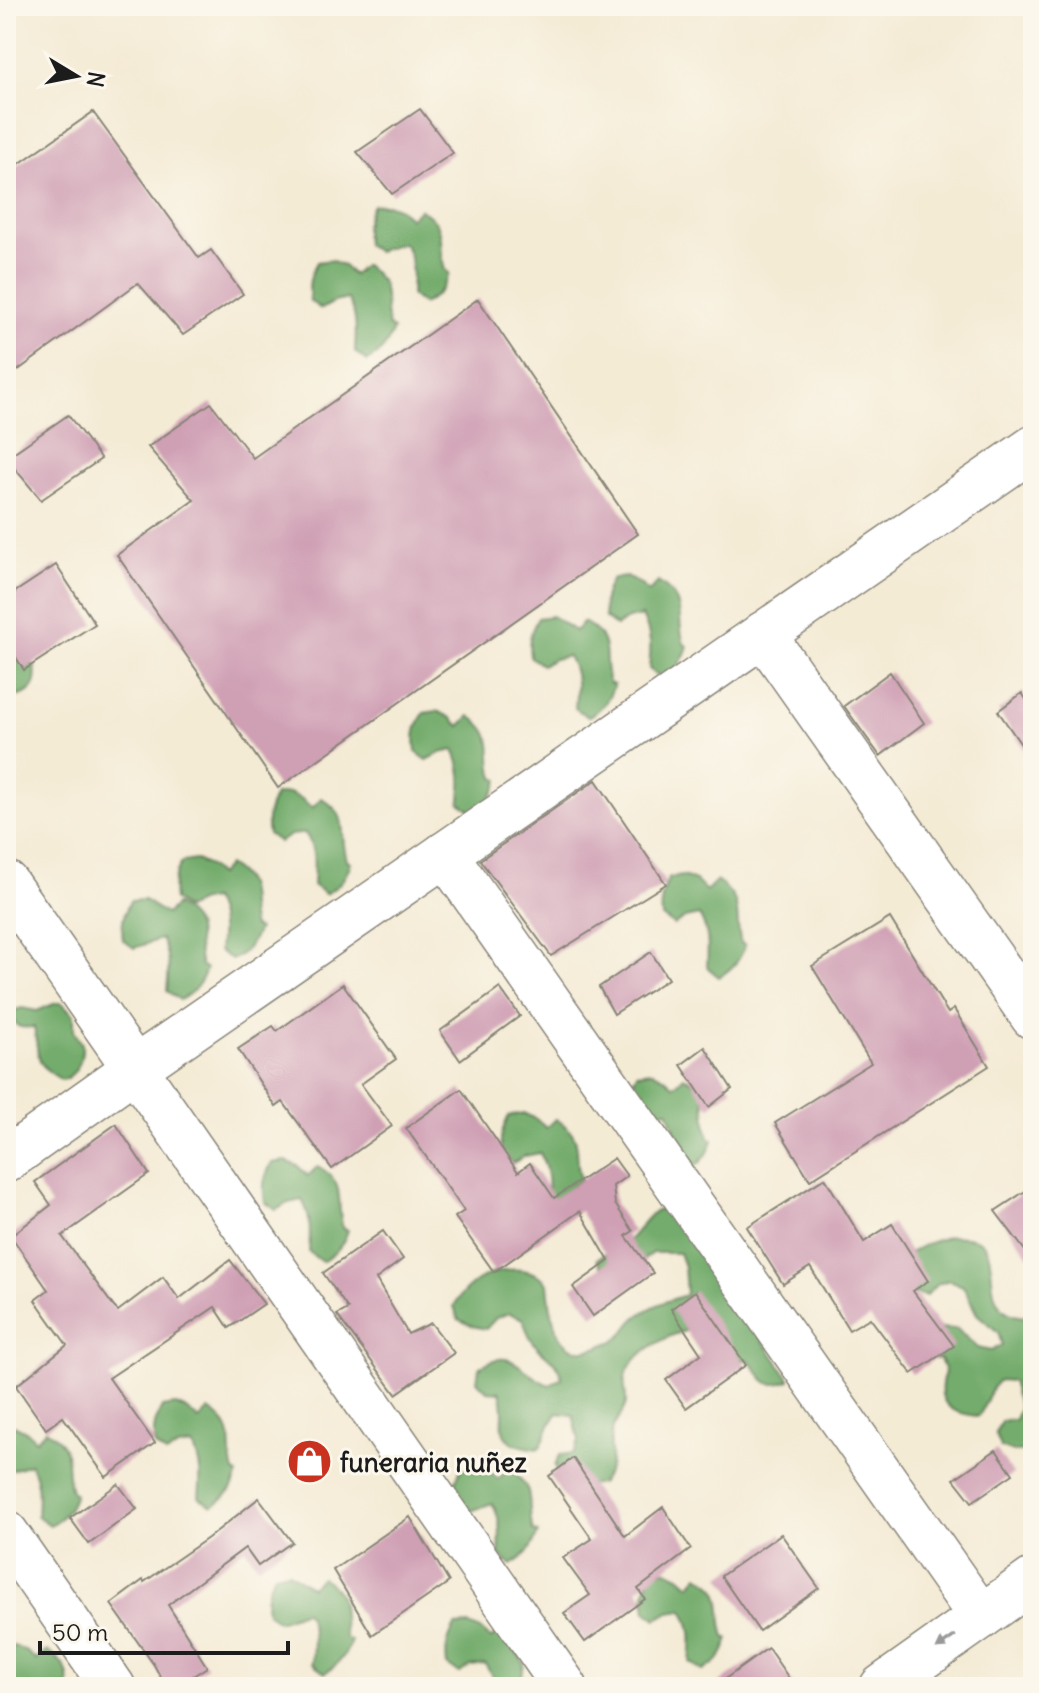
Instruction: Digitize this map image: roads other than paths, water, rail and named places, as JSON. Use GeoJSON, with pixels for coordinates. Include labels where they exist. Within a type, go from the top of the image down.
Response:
{"type":"FeatureCollection","features":[{"type":"Feature","properties":{"kind":"street"},"geometry":{"type":"LineString","coordinates":[[6,1160],[1033,448]]}},
{"type":"Feature","properties":{"kind":"street"},"geometry":{"type":"LineString","coordinates":[[763,634],[1033,1017]]}},
{"type":"Feature","properties":{"kind":"street"},"geometry":{"type":"LineString","coordinates":[[445,854],[981,1617]]}},
{"type":"Feature","properties":{"kind":"street"},"geometry":{"type":"LineString","coordinates":[[6,883],[565,1687]]}},
{"type":"Feature","properties":{"kind":"street"},"geometry":{"type":"LineString","coordinates":[[6,1533],[113,1687]]}},
{"type":"Feature","properties":{"kind":"street"},"geometry":{"type":"LineString","coordinates":[[882,1687],[1033,1580]]}},
{"type":"Feature","properties":{"kind":"place","name":"funeraria nuñez"},"geometry":{"type":"Point","coordinates":[309,1462]}}]}
